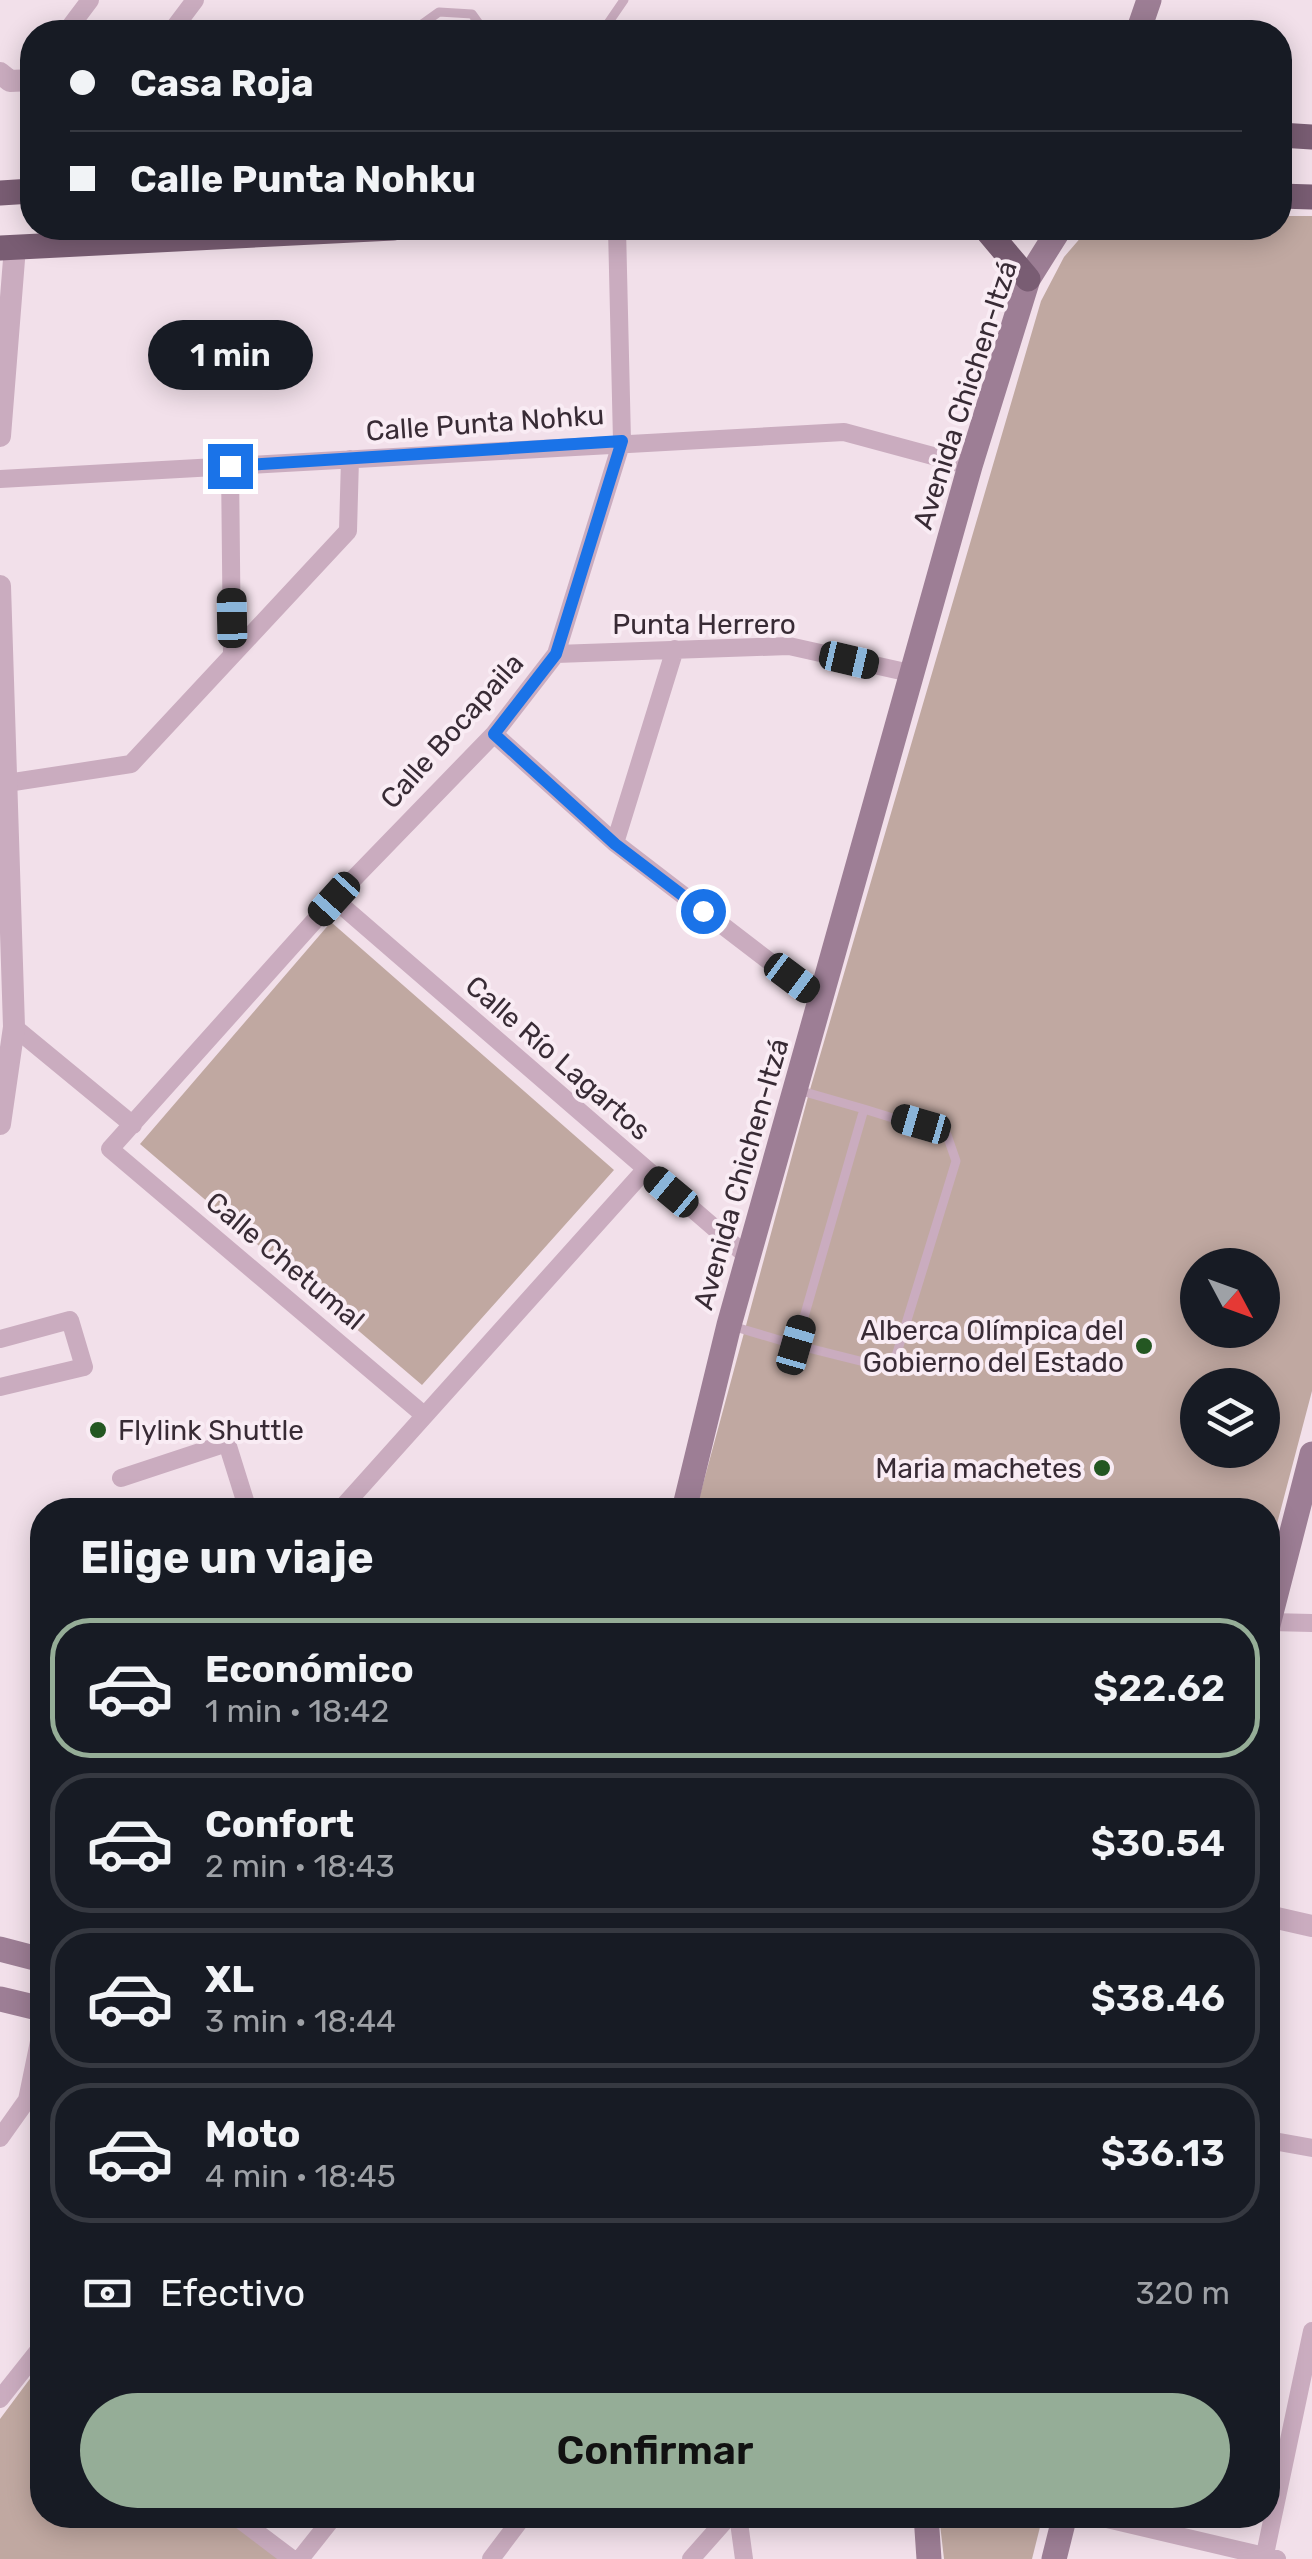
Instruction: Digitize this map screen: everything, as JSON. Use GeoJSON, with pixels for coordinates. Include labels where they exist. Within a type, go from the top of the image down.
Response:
{"type":"FeatureCollection","features":[{"type":"Feature","properties":{"kind":"main road"},"geometry":{"type":"LineString","coordinates":[[8,247],[150,240]]}},
{"type":"Feature","properties":{"kind":"main road"},"geometry":{"type":"LineString","coordinates":[[995,240],[1028,279]]}},
{"type":"Feature","properties":{"kind":"main road","name":"Avenida Chichen-Itzá"},"geometry":{"type":"LineString","coordinates":[[687,1498],[729,1325],[970,466],[1028,279],[1052,240]]}},
{"type":"Feature","properties":{"kind":"main road"},"geometry":{"type":"LineString","coordinates":[[1280,1577],[1312,1454]]}},
{"type":"Feature","properties":{"kind":"main road"},"geometry":{"type":"LineString","coordinates":[[0,1949],[30,1957]]}},
{"type":"Feature","properties":{"kind":"main road"},"geometry":{"type":"LineString","coordinates":[[0,1998],[30,2007]]}},
{"type":"Feature","properties":{"kind":"main road"},"geometry":{"type":"LineString","coordinates":[[927,2528],[929,2559]]}},
{"type":"Feature","properties":{"kind":"main road"},"geometry":{"type":"LineString","coordinates":[[1054,2559],[1061,2528]]}},
{"type":"Feature","properties":{"kind":"street","name":"Calle Bocapaila"},"geometry":{"type":"LineString","coordinates":[[110,1149],[334,899],[494,734],[556,654],[622,441],[617,240]]}},
{"type":"Feature","properties":{"kind":"street"},"geometry":{"type":"LineString","coordinates":[[0,436],[8,247]]}},
{"type":"Feature","properties":{"kind":"street","name":"Calle Punta Nohku"},"geometry":{"type":"LineString","coordinates":[[0,479],[622,441],[844,432],[970,466]]}},
{"type":"Feature","properties":{"kind":"street"},"geometry":{"type":"LineString","coordinates":[[7,783],[131,764],[348,531],[350,459]]}},
{"type":"Feature","properties":{"kind":"street"},"geometry":{"type":"LineString","coordinates":[[230,466],[232,655]]}},
{"type":"Feature","properties":{"kind":"street"},"geometry":{"type":"LineString","coordinates":[[0,586],[14,1028],[0,1124]]}},
{"type":"Feature","properties":{"kind":"street","name":"Punta Herrero"},"geometry":{"type":"LineString","coordinates":[[556,654],[789,646],[910,673]]}},
{"type":"Feature","properties":{"kind":"street"},"geometry":{"type":"LineString","coordinates":[[615,844],[675,648]]}},
{"type":"Feature","properties":{"kind":"street"},"geometry":{"type":"LineString","coordinates":[[494,734],[615,844],[821,1001]]}},
{"type":"Feature","properties":{"kind":"street","name":"Calle Río Lagartos"},"geometry":{"type":"LineString","coordinates":[[334,899],[748,1257]]}},
{"type":"Feature","properties":{"kind":"street"},"geometry":{"type":"LineString","coordinates":[[14,1028],[133,1125]]}},
{"type":"Feature","properties":{"kind":"street","name":"Calle Chetumal"},"geometry":{"type":"LineString","coordinates":[[110,1149],[424,1415]]}},
{"type":"Feature","properties":{"kind":"street"},"geometry":{"type":"LineString","coordinates":[[351,1498],[645,1170]]}},
{"type":"Feature","properties":{"kind":"street"},"geometry":{"type":"LineString","coordinates":[[0,1339],[70,1320],[84,1367],[0,1387]]}},
{"type":"Feature","properties":{"kind":"street"},"geometry":{"type":"LineString","coordinates":[[121,1478],[227,1443],[244,1498]]}},
{"type":"Feature","properties":{"kind":"street"},"geometry":{"type":"LineString","coordinates":[[1280,1623],[1312,1623]]}},
{"type":"Feature","properties":{"kind":"street"},"geometry":{"type":"LineString","coordinates":[[1280,1919],[1312,1926]]}},
{"type":"Feature","properties":{"kind":"street"},"geometry":{"type":"LineString","coordinates":[[0,2138],[27,2100],[30,2085]]}},
{"type":"Feature","properties":{"kind":"street"},"geometry":{"type":"LineString","coordinates":[[1280,2142],[1312,2148]]}},
{"type":"Feature","properties":{"kind":"street"},"geometry":{"type":"LineString","coordinates":[[1280,2500],[1312,2333]]}},
{"type":"Feature","properties":{"kind":"street"},"geometry":{"type":"LineString","coordinates":[[0,2399],[30,2372]]}},
{"type":"Feature","properties":{"kind":"street"},"geometry":{"type":"LineString","coordinates":[[251,2528],[292,2559]]}},
{"type":"Feature","properties":{"kind":"street"},"geometry":{"type":"LineString","coordinates":[[300,2559],[325,2528]]}},
{"type":"Feature","properties":{"kind":"street"},"geometry":{"type":"LineString","coordinates":[[491,2559],[514,2528]]}},
{"type":"Feature","properties":{"kind":"street"},"geometry":{"type":"LineString","coordinates":[[692,2559],[719,2528]]}},
{"type":"Feature","properties":{"kind":"street"},"geometry":{"type":"LineString","coordinates":[[740,2528],[744,2559]]}},
{"type":"Feature","properties":{"kind":"street"},"geometry":{"type":"LineString","coordinates":[[1144,2528],[1269,2558],[1275,2528]]}},
{"type":"Feature","properties":{"kind":"lane"},"geometry":{"type":"LineString","coordinates":[[427,20],[438,12],[472,14],[476,20]]}},
{"type":"Feature","properties":{"kind":"lane"},"geometry":{"type":"LineString","coordinates":[[729,1325],[872,1364],[896,1356],[956,1161],[947,1135],[798,1090]]}},
{"type":"Feature","properties":{"kind":"lane"},"geometry":{"type":"LineString","coordinates":[[796,1345],[864,1109]]}},
{"type":"Feature","properties":{"kind":"shaded area"},"geometry":{"type":"Polygon","coordinates":[[[1292,216],[1312,216],[1312,1391],[1280,1512],[1280,1498],[699,1498],[809,1093],[1041,301],[1064,257],[1079,240],[1292,240],[1292,216]]]}},
{"type":"Feature","properties":{"kind":"shaded area"},"geometry":{"type":"Polygon","coordinates":[[[331,922],[614,1170],[422,1385],[140,1144],[331,922]]]}},
{"type":"Feature","properties":{"kind":"shaded area"},"geometry":{"type":"Polygon","coordinates":[[[30,2379],[30,2528],[250,2528],[290,2559],[0,2559],[0,2419],[30,2379]]]}},
{"type":"Feature","properties":{"kind":"shaded area"},"geometry":{"type":"Polygon","coordinates":[[[940,2528],[1040,2528],[1032,2559],[944,2559],[940,2528]]]}},
{"type":"Feature","properties":{"kind":"place","name":"Alberca Olímpica del Gobierno del Estado"},"geometry":{"type":"Point","coordinates":[1144,1346]}},
{"type":"Feature","properties":{"kind":"place","name":"Flylink Shuttle"},"geometry":{"type":"Point","coordinates":[98,1430]}},
{"type":"Feature","properties":{"kind":"place","name":"Maria machetes"},"geometry":{"type":"Point","coordinates":[1102,1468]}},
{"type":"Feature","properties":{"kind":"route"},"geometry":{"type":"LineString","coordinates":[[230,466],[622,441],[556,654],[494,734],[615,844],[703,911]]}}]}
